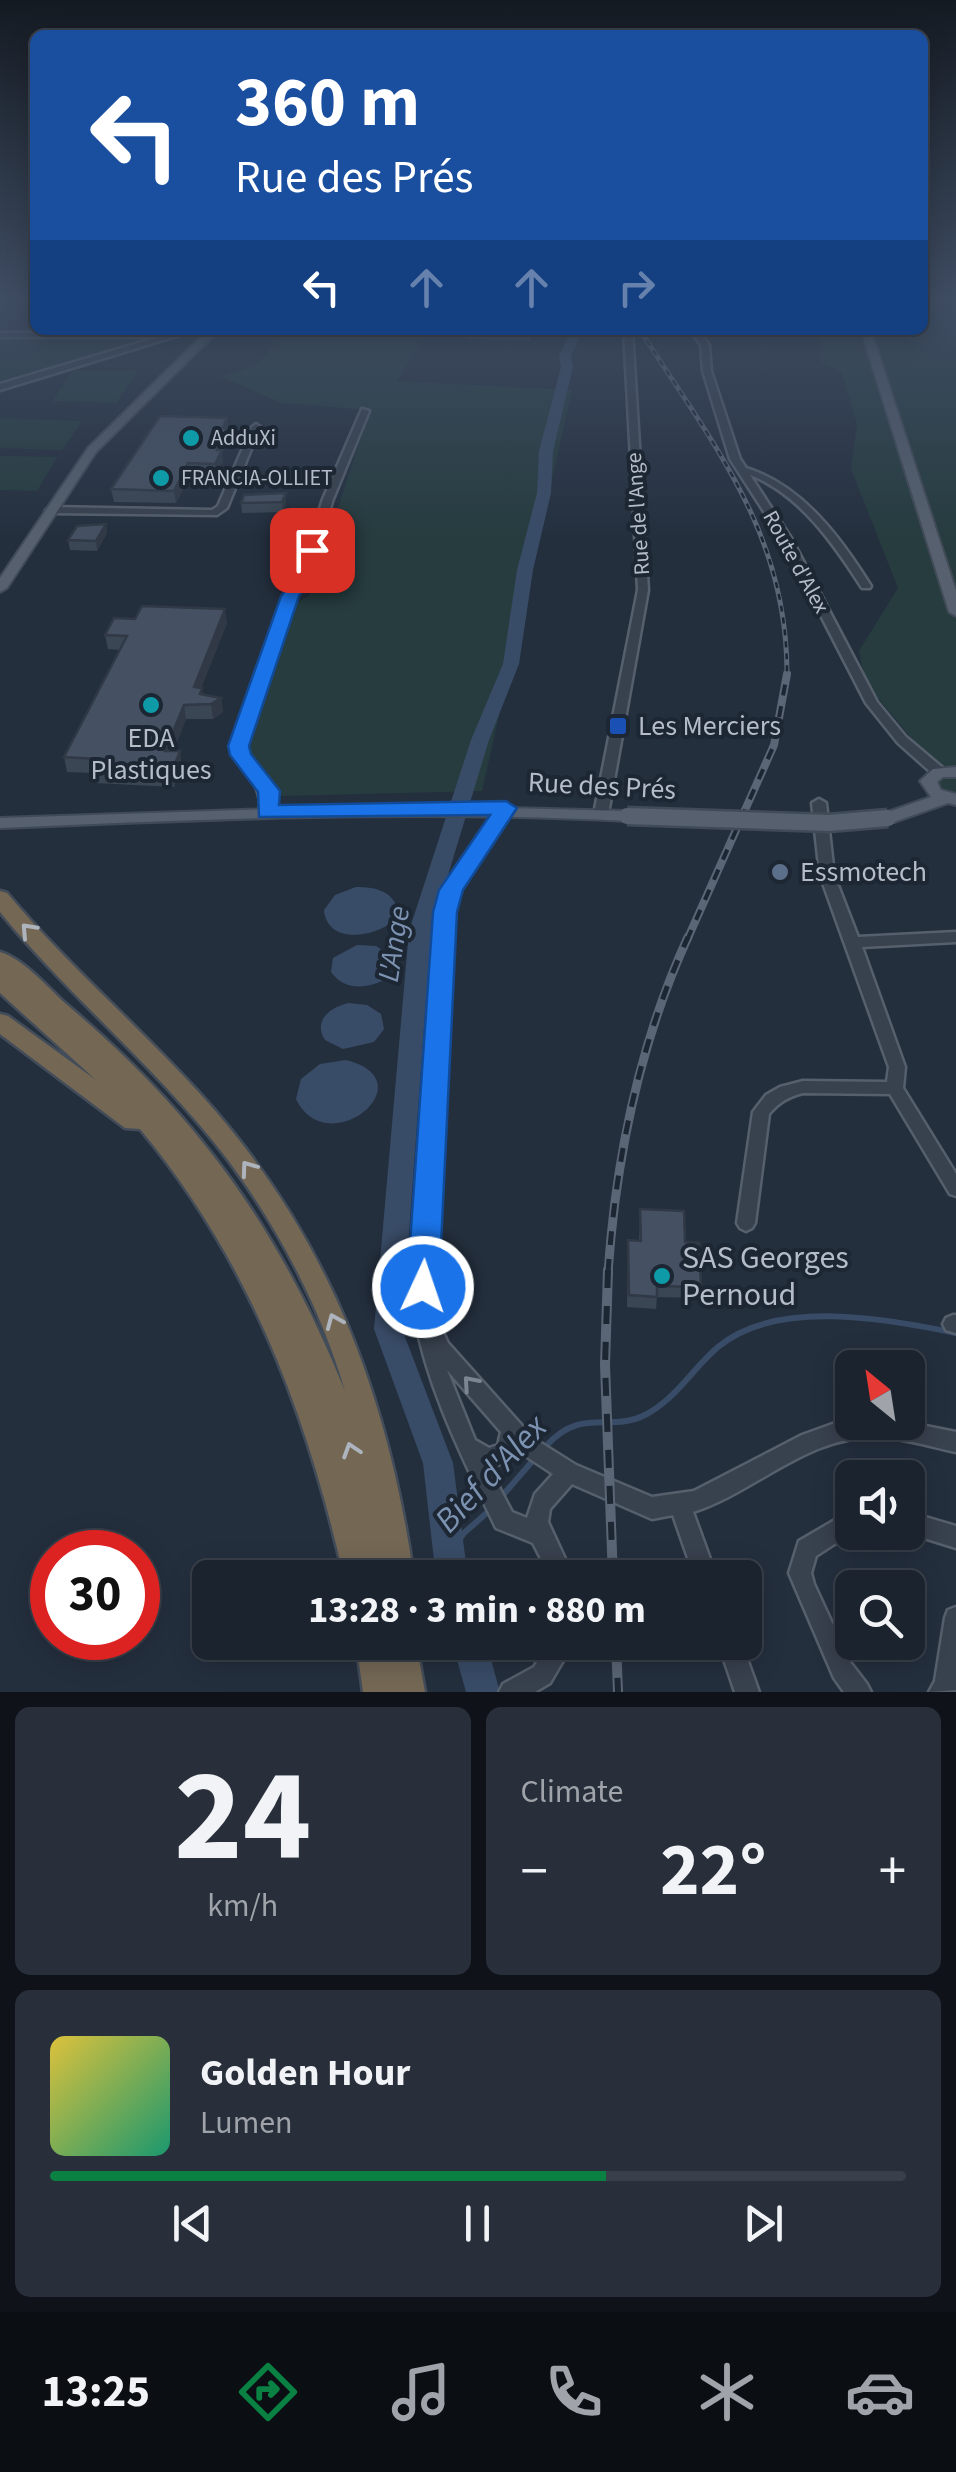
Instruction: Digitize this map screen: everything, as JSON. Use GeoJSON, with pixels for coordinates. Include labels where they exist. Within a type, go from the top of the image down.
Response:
{"type":"FeatureCollection","features":[{"type":"Feature","properties":{"kind":"highway"},"geometry":{"type":"LineString","coordinates":[[0,898],[236,1150],[285,1224],[326,1301],[360,1388],[380,1471],[395,1560]]}},
{"type":"Feature","properties":{"kind":"highway"},"geometry":{"type":"LineString","coordinates":[[0,960],[144,1089],[189,1140],[239,1208],[286,1290],[339,1411],[381,1560]]}},
{"type":"Feature","properties":{"kind":"highway"},"geometry":{"type":"LineString","coordinates":[[0,981],[98,1068],[181,1160],[234,1239],[279,1325],[332,1468],[355,1560]]}},
{"type":"Feature","properties":{"kind":"highway"},"geometry":{"type":"LineString","coordinates":[[0,1022],[60,1062],[181,1160]]}},
{"type":"Feature","properties":{"kind":"highway"},"geometry":{"type":"LineString","coordinates":[[375,1660],[380,1692]]}},
{"type":"Feature","properties":{"kind":"highway"},"geometry":{"type":"LineString","coordinates":[[404,1660],[408,1692]]}},
{"type":"Feature","properties":{"kind":"main road"},"geometry":{"type":"LineString","coordinates":[[0,588],[104,436],[162,380]]}},
{"type":"Feature","properties":{"kind":"main road"},"geometry":{"type":"LineString","coordinates":[[882,380],[956,612]]}},
{"type":"Feature","properties":{"kind":"main road"},"geometry":{"type":"LineString","coordinates":[[944,796],[928,781],[948,772]]}},
{"type":"Feature","properties":{"kind":"main road","name":"Rue des Prés"},"geometry":{"type":"LineString","coordinates":[[0,823],[267,812],[506,808],[829,823],[894,816],[944,796]]}},
{"type":"Feature","properties":{"kind":"street","name":"Rue de l'Ange"},"geometry":{"type":"LineString","coordinates":[[601,814],[643,590],[631,380]]}},
{"type":"Feature","properties":{"kind":"street","name":"Route d'Alex"},"geometry":{"type":"LineString","coordinates":[[710,380],[742,470],[786,538],[872,703],[902,740],[948,772]]}},
{"type":"Feature","properties":{"kind":"street"},"geometry":{"type":"LineString","coordinates":[[267,812],[269,791],[240,755],[239,746],[290,596],[302,580],[328,499],[365,411]]}},
{"type":"Feature","properties":{"kind":"street"},"geometry":{"type":"LineString","coordinates":[[51,510],[214,513],[222,508],[256,427]]}},
{"type":"Feature","properties":{"kind":"street"},"geometry":{"type":"LineString","coordinates":[[742,470],[760,473],[832,534],[866,586]]}},
{"type":"Feature","properties":{"kind":"street"},"geometry":{"type":"LineString","coordinates":[[819,803],[826,875],[897,1067],[895,1088],[956,1189]]}},
{"type":"Feature","properties":{"kind":"street"},"geometry":{"type":"LineString","coordinates":[[506,808],[451,890],[445,912],[424,1314],[428,1343],[504,1520],[539,1534]]}},
{"type":"Feature","properties":{"kind":"street"},"geometry":{"type":"LineString","coordinates":[[852,942],[956,937]]}},
{"type":"Feature","properties":{"kind":"street"},"geometry":{"type":"LineString","coordinates":[[746,1222],[761,1112],[767,1100],[795,1088],[895,1088]]}},
{"type":"Feature","properties":{"kind":"street"},"geometry":{"type":"LineString","coordinates":[[424,1314],[441,1349],[519,1438],[560,1466],[652,1508],[696,1501],[808,1442],[838,1432],[880,1428],[956,1442]]}},
{"type":"Feature","properties":{"kind":"street"},"geometry":{"type":"LineString","coordinates":[[469,1446],[487,1458],[497,1457],[519,1438]]}},
{"type":"Feature","properties":{"kind":"street"},"geometry":{"type":"LineString","coordinates":[[553,1560],[539,1534],[536,1514],[560,1466]]}},
{"type":"Feature","properties":{"kind":"street"},"geometry":{"type":"LineString","coordinates":[[680,1505],[700,1560]]}},
{"type":"Feature","properties":{"kind":"street"},"geometry":{"type":"LineString","coordinates":[[925,1528],[956,1537]]}},
{"type":"Feature","properties":{"kind":"street"},"geometry":{"type":"LineString","coordinates":[[835,1531],[807,1548],[800,1573],[842,1670],[858,1692]]}},
{"type":"Feature","properties":{"kind":"street"},"geometry":{"type":"LineString","coordinates":[[941,1692],[946,1686],[956,1618]]}},
{"type":"Feature","properties":{"kind":"street"},"geometry":{"type":"LineString","coordinates":[[512,1692],[542,1675],[552,1660]]}},
{"type":"Feature","properties":{"kind":"street"},"geometry":{"type":"LineString","coordinates":[[735,1660],[747,1692]]}},
{"type":"Feature","properties":{"kind":"green space"},"geometry":{"type":"Polygon","coordinates":[[[67,380],[131,380],[117,403],[52,401],[67,380]]]}},
{"type":"Feature","properties":{"kind":"green space"},"geometry":{"type":"Polygon","coordinates":[[[230,380],[398,380],[572,390],[482,791],[282,796],[249,753],[257,717],[296,603],[309,596],[370,410],[280,403],[230,380]]]}},
{"type":"Feature","properties":{"kind":"green space"},"geometry":{"type":"Polygon","coordinates":[[[844,380],[956,380],[956,793],[944,790],[938,781],[955,774],[919,747],[866,684],[859,651],[898,588],[851,469],[857,424],[844,380]]]}},
{"type":"Feature","properties":{"kind":"green space"},"geometry":{"type":"Polygon","coordinates":[[[0,418],[82,421],[62,450],[0,448],[0,418]]]}},
{"type":"Feature","properties":{"kind":"green space"},"geometry":{"type":"Polygon","coordinates":[[[0,456],[57,457],[37,491],[0,490],[0,456]]]}},
{"type":"Feature","properties":{"kind":"water"},"geometry":{"type":"Polygon","coordinates":[[[356,887],[386,893],[397,907],[392,922],[362,934],[342,933],[333,928],[324,910],[335,895],[356,887]]]}},
{"type":"Feature","properties":{"kind":"water"},"geometry":{"type":"Polygon","coordinates":[[[357,945],[376,946],[389,955],[391,968],[382,981],[355,986],[342,982],[331,972],[333,958],[357,945]]]}},
{"type":"Feature","properties":{"kind":"water"},"geometry":{"type":"Polygon","coordinates":[[[348,1003],[367,1005],[381,1014],[384,1029],[374,1042],[343,1049],[325,1040],[321,1027],[325,1016],[348,1003]]]}},
{"type":"Feature","properties":{"kind":"water"},"geometry":{"type":"Polygon","coordinates":[[[346,1060],[369,1070],[378,1084],[375,1099],[364,1112],[347,1121],[329,1123],[310,1117],[296,1099],[301,1079],[320,1064],[346,1060]]]}},
{"type":"Feature","properties":{"kind":"building"},"geometry":{"type":"Polygon","coordinates":[[[160,416],[227,418],[223,427],[229,433],[220,436],[217,450],[222,450],[215,464],[188,463],[174,491],[111,489],[160,416]]]}},
{"type":"Feature","properties":{"kind":"building"},"geometry":{"type":"Polygon","coordinates":[[[286,493],[282,502],[241,503],[244,495],[286,493]]]}},
{"type":"Feature","properties":{"kind":"building"},"geometry":{"type":"Polygon","coordinates":[[[106,524],[96,541],[68,540],[77,526],[106,524]]]}},
{"type":"Feature","properties":{"kind":"building","name":"EDA Plastiques"},"geometry":{"type":"Polygon","coordinates":[[[142,606],[225,609],[194,687],[202,688],[200,694],[221,698],[211,704],[184,705],[165,751],[180,751],[172,772],[92,769],[97,759],[64,757],[127,636],[105,635],[114,618],[135,619],[142,606]]]}},
{"type":"Feature","properties":{"kind":"building","name":"SAS Georges Pernoud"},"geometry":{"type":"Polygon","coordinates":[[[640,1209],[684,1211],[685,1242],[699,1243],[701,1287],[657,1286],[657,1297],[629,1295],[628,1240],[641,1241],[640,1209]]]}},
{"type":"Feature","properties":{"kind":"waterway","name":"L'Ange"},"geometry":{"type":"LineString","coordinates":[[450,1560],[438,1463],[388,1329],[420,931],[480,740],[511,664],[525,570],[544,493],[546,451],[564,380]]}},
{"type":"Feature","properties":{"kind":"waterway","name":"Bief d'Alex"},"geometry":{"type":"LineString","coordinates":[[546,1446],[559,1434],[584,1423],[620,1422],[645,1415],[666,1401],[718,1347],[742,1332],[770,1322],[833,1316],[956,1333]]}},
{"type":"Feature","properties":{"kind":"waterway","name":"Bief d'Alex"},"geometry":{"type":"LineString","coordinates":[[503,1495],[536,1457]]}},
{"type":"Feature","properties":{"kind":"waterway","name":"Bief d'Alex"},"geometry":{"type":"LineString","coordinates":[[446,1558],[464,1533],[490,1510]]}},
{"type":"Feature","properties":{"kind":"waterway","name":"L'Ange"},"geometry":{"type":"LineString","coordinates":[[474,1660],[483,1692]]}},
{"type":"Feature","properties":{"kind":"railway"},"geometry":{"type":"LineString","coordinates":[[672,380],[719,452],[760,534],[775,578],[784,625],[787,674]]}},
{"type":"Feature","properties":{"kind":"railway"},"geometry":{"type":"LineString","coordinates":[[687,940],[774,745],[787,674]]}},
{"type":"Feature","properties":{"kind":"railway"},"geometry":{"type":"LineString","coordinates":[[608,1273],[617,1186],[633,1101],[656,1018],[688,937]]}},
{"type":"Feature","properties":{"kind":"railway"},"geometry":{"type":"LineString","coordinates":[[608,1270],[605,1365],[612,1560]]}},
{"type":"Feature","properties":{"kind":"railway"},"geometry":{"type":"LineString","coordinates":[[617,1660],[618,1692]]}},
{"type":"Feature","properties":{"kind":"place","name":"AdduXi"},"geometry":{"type":"Point","coordinates":[191,438]}},
{"type":"Feature","properties":{"kind":"place","name":"FRANCIA-OLLIET"},"geometry":{"type":"Point","coordinates":[161,478]}},
{"type":"Feature","properties":{"kind":"place","name":"EDA Plastiques"},"geometry":{"type":"Point","coordinates":[151,705]}},
{"type":"Feature","properties":{"kind":"place","name":"Les Merciers"},"geometry":{"type":"Point","coordinates":[618,726]}},
{"type":"Feature","properties":{"kind":"place","name":"Essmotech"},"geometry":{"type":"Point","coordinates":[780,872]}},
{"type":"Feature","properties":{"kind":"place","name":"SAS Georges Pernoud"},"geometry":{"type":"Point","coordinates":[662,1276]}},
{"type":"Feature","properties":{"kind":"route"},"geometry":{"type":"LineString","coordinates":[[312,550],[302,580],[290,596],[239,746],[240,755],[269,791],[267,812],[506,808],[451,890],[445,912],[423,1287]]}}]}
